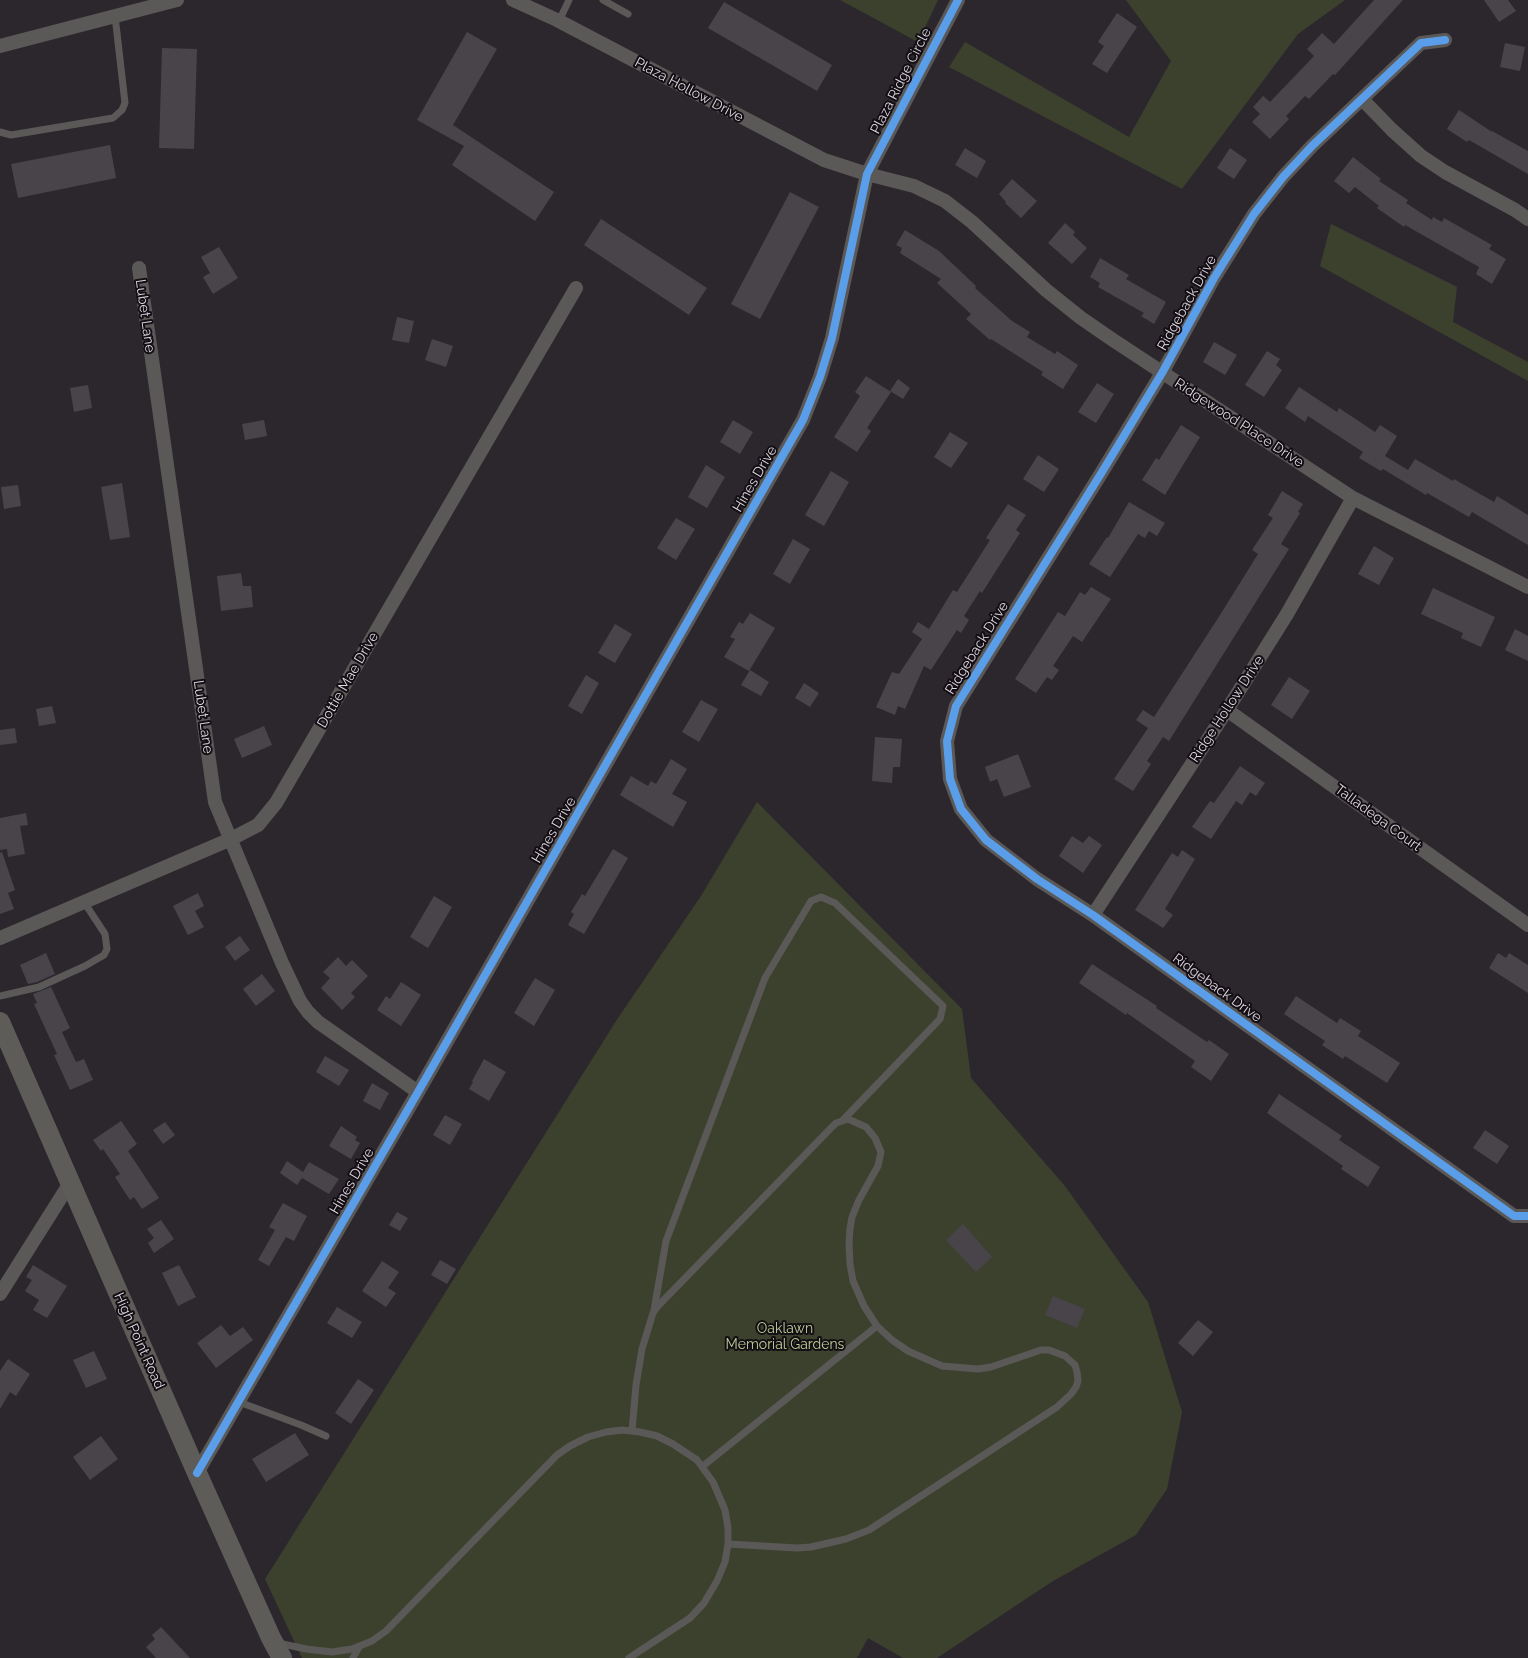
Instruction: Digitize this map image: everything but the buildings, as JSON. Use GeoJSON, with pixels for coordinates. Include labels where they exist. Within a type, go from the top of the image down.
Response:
{"type":"FeatureCollection","features":[{"type":"Feature","properties":{"kind":"main road","name":"High Point Road"},"geometry":{"type":"LineString","coordinates":[[0,1022],[198,1473],[278,1650]]}},
{"type":"Feature","properties":{"kind":"street"},"geometry":{"type":"LineString","coordinates":[[0,46],[177,0]]}},
{"type":"Feature","properties":{"kind":"street","name":"Plaza Hollow Drive"},"geometry":{"type":"LineString","coordinates":[[513,0],[559,21],[824,160],[867,174]]}},
{"type":"Feature","properties":{"kind":"street","name":"Plaza Ridge Circle"},"geometry":{"type":"LineString","coordinates":[[867,174],[958,0]]}},
{"type":"Feature","properties":{"kind":"street","name":"Ridgeback Drive"},"geometry":{"type":"LineString","coordinates":[[1445,40],[1421,43],[1306,152],[1254,214],[1214,278],[1162,373],[956,706],[947,741],[950,779],[961,809],[986,840],[1037,879],[1093,914],[1514,1216],[1528,1216]]}},
{"type":"Feature","properties":{"kind":"street"},"geometry":{"type":"LineString","coordinates":[[1362,100],[1421,156],[1444,172],[1515,210],[1528,219]]}},
{"type":"Feature","properties":{"kind":"street","name":"Ridgewood Place Drive"},"geometry":{"type":"LineString","coordinates":[[867,174],[914,186],[945,201],[972,222],[1046,290],[1081,318],[1162,373],[1353,498],[1528,587]]}},
{"type":"Feature","properties":{"kind":"street","name":"Hines Drive"},"geometry":{"type":"LineString","coordinates":[[198,1473],[803,420],[820,377],[832,338],[867,174]]}},
{"type":"Feature","properties":{"kind":"street","name":"Lubet Lane"},"geometry":{"type":"LineString","coordinates":[[139,268],[215,802],[282,963],[300,1001],[318,1022],[418,1092]]}},
{"type":"Feature","properties":{"kind":"street","name":"Dottie Mae Drive"},"geometry":{"type":"LineString","coordinates":[[0,938],[231,840],[258,825],[276,804],[576,288]]}},
{"type":"Feature","properties":{"kind":"street","name":"Ridge Hollow Drive"},"geometry":{"type":"LineString","coordinates":[[1093,914],[1227,710],[1287,614],[1353,498]]}},
{"type":"Feature","properties":{"kind":"street","name":"Talladega Court"},"geometry":{"type":"LineString","coordinates":[[1227,710],[1528,926]]}},
{"type":"Feature","properties":{"kind":"street"},"geometry":{"type":"LineString","coordinates":[[0,1294],[70,1183]]}},
{"type":"Feature","properties":{"kind":"lane"},"geometry":{"type":"LineString","coordinates":[[559,21],[570,0]]}},
{"type":"Feature","properties":{"kind":"lane"},"geometry":{"type":"LineString","coordinates":[[603,0],[628,14]]}},
{"type":"Feature","properties":{"kind":"lane"},"geometry":{"type":"LineString","coordinates":[[0,132],[11,135],[113,118],[122,110],[125,103],[115,16]]}},
{"type":"Feature","properties":{"kind":"lane"},"geometry":{"type":"LineString","coordinates":[[632,1431],[636,1385],[642,1349],[653,1313],[666,1241],[765,978],[811,900],[821,898],[835,902],[943,1006],[940,1019],[843,1120]]}},
{"type":"Feature","properties":{"kind":"lane"},"geometry":{"type":"LineString","coordinates":[[0,996],[39,987],[104,955],[107,949],[105,934],[84,902]]}},
{"type":"Feature","properties":{"kind":"lane"},"geometry":{"type":"LineString","coordinates":[[653,1313],[836,1123],[848,1119],[866,1127],[875,1138],[881,1152],[876,1172],[859,1200],[852,1217],[849,1244],[853,1281],[864,1306],[877,1326],[908,1351],[933,1363],[955,1368],[978,1369],[991,1367],[1041,1350],[1058,1352],[1075,1365],[1078,1381],[1071,1394],[1057,1407],[869,1530],[846,1539],[811,1547],[797,1548],[728,1544]]}},
{"type":"Feature","properties":{"kind":"lane"},"geometry":{"type":"LineString","coordinates":[[703,1466],[877,1326]]}},
{"type":"Feature","properties":{"kind":"lane"},"geometry":{"type":"LineString","coordinates":[[239,1402],[326,1436]]}},
{"type":"Feature","properties":{"kind":"lane"},"geometry":{"type":"LineString","coordinates":[[278,1650],[306,1649],[332,1652],[359,1647],[372,1641],[386,1631],[557,1455],[570,1446],[597,1434],[613,1430],[650,1434],[673,1444],[703,1466],[713,1482],[725,1510],[728,1528],[725,1562],[717,1581],[700,1608],[690,1618],[629,1658]]}},
{"type":"Feature","properties":{"kind":"lane"},"geometry":{"type":"LineString","coordinates":[[354,1658],[359,1647]]}},
{"type":"Feature","properties":{"kind":"green space"},"geometry":{"type":"Polygon","coordinates":[[[840,0],[938,0],[918,42],[840,0]]]}},
{"type":"Feature","properties":{"kind":"green space"},"geometry":{"type":"Polygon","coordinates":[[[1126,0],[1345,0],[1298,34],[1182,189],[949,67],[965,42],[1129,137],[1171,61],[1126,0]]]}},
{"type":"Feature","properties":{"kind":"green space"},"geometry":{"type":"Polygon","coordinates":[[[1331,224],[1457,287],[1453,322],[1528,362],[1528,381],[1320,266],[1331,224]]]}},
{"type":"Feature","properties":{"kind":"green space","name":"Oaklawn Memorial Gardens"},"geometry":{"type":"Polygon","coordinates":[[[757,802],[962,1009],[971,1078],[1065,1186],[1148,1302],[1182,1412],[1167,1489],[1136,1535],[1053,1581],[937,1658],[903,1658],[868,1638],[857,1658],[302,1658],[265,1579],[618,1018],[701,896],[757,802]]]}},
{"type":"Feature","properties":{"kind":"cycle path"},"geometry":{"type":"LineString","coordinates":[[197,1473],[418,1092],[803,420],[820,377],[832,338],[867,174],[958,0]]}},
{"type":"Feature","properties":{"kind":"cycle path"},"geometry":{"type":"LineString","coordinates":[[1445,40],[1421,43],[1312,146],[1283,177],[1254,214],[1214,278],[1162,373],[956,706],[947,741],[950,779],[961,809],[986,840],[1037,879],[1093,915],[1514,1216],[1528,1216]]}}]}
